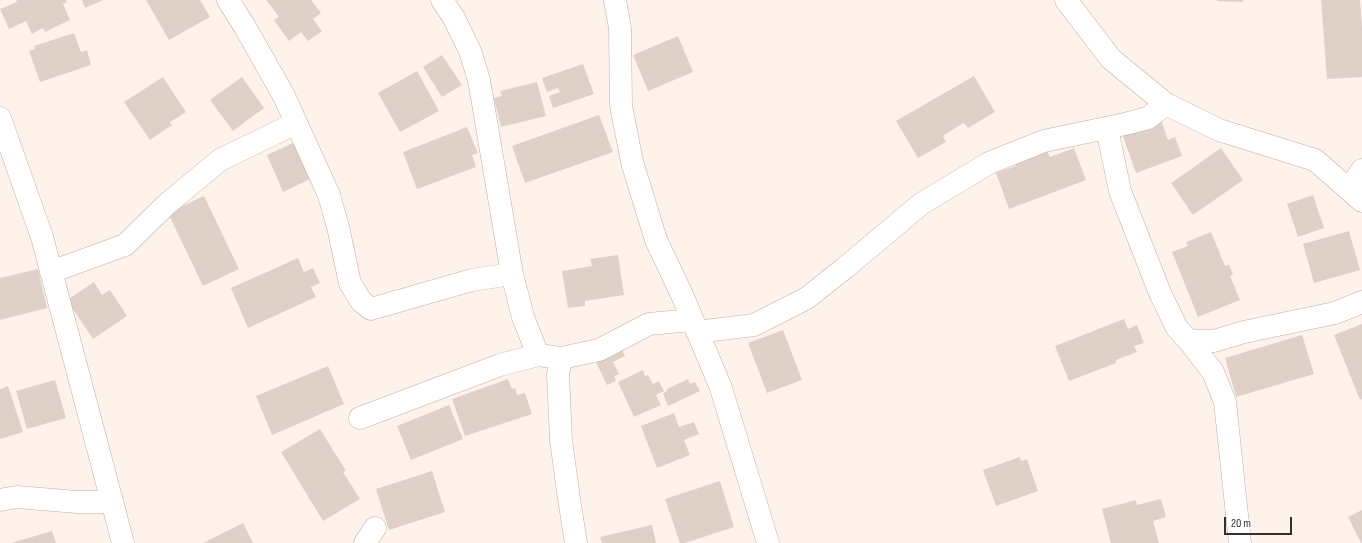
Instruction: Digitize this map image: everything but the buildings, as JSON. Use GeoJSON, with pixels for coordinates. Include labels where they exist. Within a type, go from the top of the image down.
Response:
{"type":"FeatureCollection","features":[{"type":"Feature","properties":{"kind":"street"},"geometry":{"type":"LineString","coordinates":[[228,0],[284,96],[329,195],[338,227],[350,283],[361,301],[371,309],[472,280],[512,274]]}},
{"type":"Feature","properties":{"kind":"street"},"geometry":{"type":"LineString","coordinates":[[442,0],[454,18],[470,51],[480,80],[512,274],[523,316],[538,355]]}},
{"type":"Feature","properties":{"kind":"street"},"geometry":{"type":"LineString","coordinates":[[615,0],[620,28],[621,105],[632,162],[656,240],[683,296],[721,388],[768,543]]}},
{"type":"Feature","properties":{"kind":"street"},"geometry":{"type":"LineString","coordinates":[[1066,0],[1111,59],[1166,104],[1219,130],[1315,160],[1356,195],[1362,170]]}},
{"type":"Feature","properties":{"kind":"street"},"geometry":{"type":"LineString","coordinates":[[360,418],[500,365],[538,355],[561,358],[599,350],[649,324],[695,326],[754,325],[807,298],[921,204],[989,163],[1044,142],[1148,118],[1166,104]]}},
{"type":"Feature","properties":{"kind":"street"},"geometry":{"type":"LineString","coordinates":[[0,118],[42,237],[123,543]]}},
{"type":"Feature","properties":{"kind":"street"},"geometry":{"type":"LineString","coordinates":[[51,272],[125,245],[167,204],[220,160],[296,123]]}},
{"type":"Feature","properties":{"kind":"street"},"geometry":{"type":"LineString","coordinates":[[1107,128],[1120,192],[1160,293],[1177,328],[1213,372],[1225,402],[1240,543]]}},
{"type":"Feature","properties":{"kind":"street"},"geometry":{"type":"LineString","coordinates":[[1189,341],[1214,341],[1244,332],[1335,313],[1362,302]]}},
{"type":"Feature","properties":{"kind":"street"},"geometry":{"type":"LineString","coordinates":[[561,358],[558,375],[561,440],[576,543]]}},
{"type":"Feature","properties":{"kind":"street"},"geometry":{"type":"LineString","coordinates":[[0,500],[17,497],[77,502],[112,502]]}}]}
